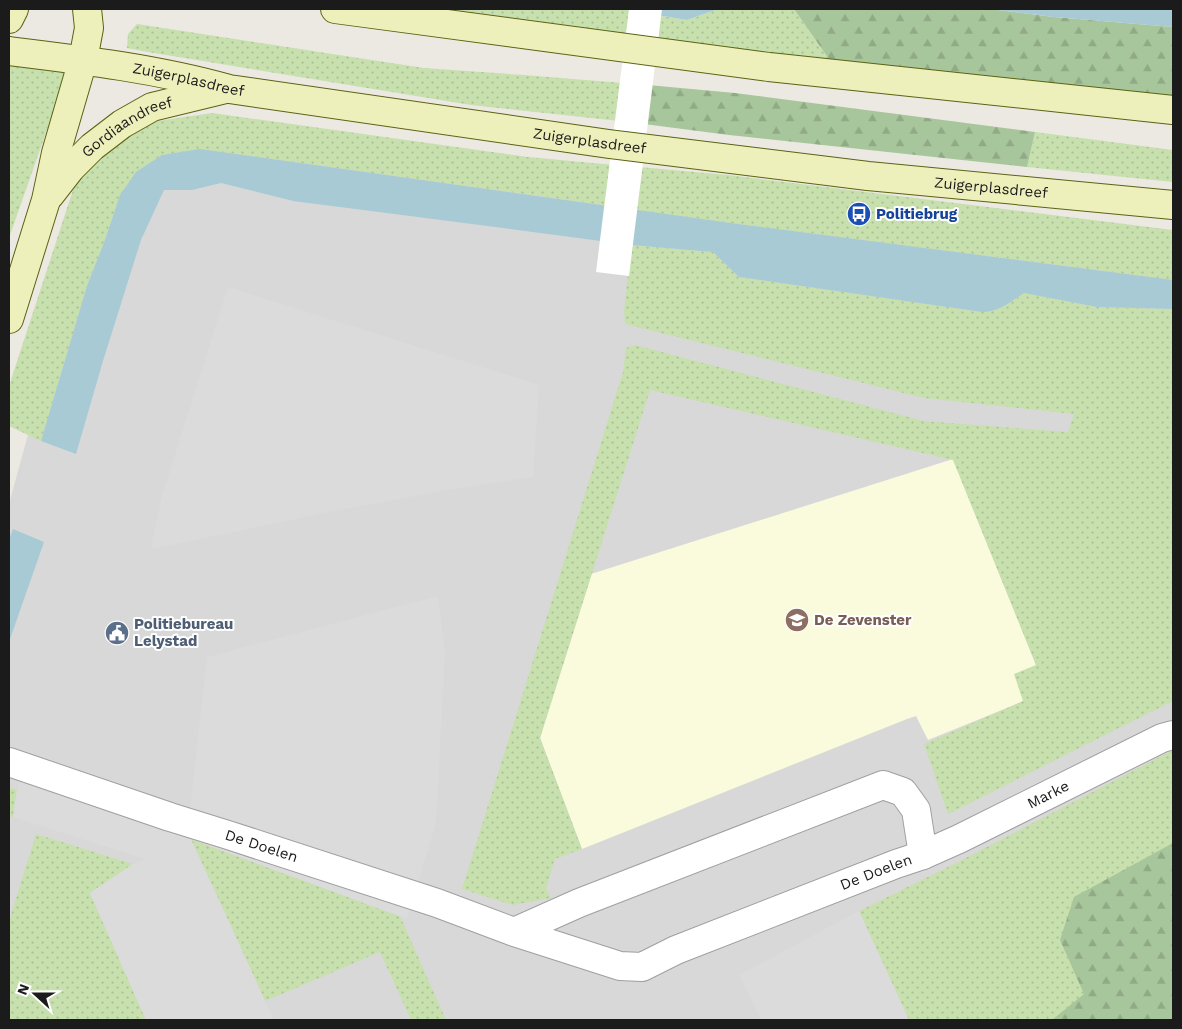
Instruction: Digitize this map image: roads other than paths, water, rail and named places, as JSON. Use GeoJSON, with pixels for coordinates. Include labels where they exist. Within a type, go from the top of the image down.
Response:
{"type":"FeatureCollection","features":[{"type":"Feature","properties":{"kind":"main road"},"geometry":{"type":"LineString","coordinates":[[9,19],[14,9]]}},
{"type":"Feature","properties":{"kind":"main road","name":"Gordiaandreef"},"geometry":{"type":"LineString","coordinates":[[9,319],[46,200],[56,152],[83,60],[90,28],[87,9]]}},
{"type":"Feature","properties":{"kind":"main road"},"geometry":{"type":"LineString","coordinates":[[335,9],[769,67],[1173,110]]}},
{"type":"Feature","properties":{"kind":"main road","name":"Zuigerplasdreef"},"geometry":{"type":"LineString","coordinates":[[9,51],[83,60],[193,79],[229,89],[609,144],[868,176],[1173,205]]}},
{"type":"Feature","properties":{"kind":"main road","name":"Gordiaandreef"},"geometry":{"type":"LineString","coordinates":[[46,200],[71,168],[92,147],[122,124],[152,107],[229,89]]}},
{"type":"Feature","properties":{"kind":"street","name":"Marke"},"geometry":{"type":"LineString","coordinates":[[924,854],[959,839],[1162,738],[1173,735]]}},
{"type":"Feature","properties":{"kind":"street","name":"De Doelen"},"geometry":{"type":"LineString","coordinates":[[9,762],[170,817],[228,834],[437,903],[514,932],[620,966],[642,966],[676,950],[924,854],[916,810],[903,792],[883,785],[580,903],[514,932]]}},
{"type":"Feature","properties":{"kind":"water"},"geometry":{"type":"Polygon","coordinates":[[[621,9],[718,9],[687,20],[621,9]]]}},
{"type":"Feature","properties":{"kind":"water"},"geometry":{"type":"Polygon","coordinates":[[[990,9],[1173,9],[1173,27],[1054,17],[990,9]]]}},
{"type":"Feature","properties":{"kind":"water"},"geometry":{"type":"Polygon","coordinates":[[[200,149],[738,224],[1173,280],[1173,309],[1097,307],[1024,293],[999,308],[982,312],[739,277],[713,252],[631,245],[293,201],[221,183],[192,190],[164,190],[141,240],[76,454],[41,441],[87,286],[120,195],[136,172],[162,155],[200,149]]]}},
{"type":"Feature","properties":{"kind":"water"},"geometry":{"type":"Polygon","coordinates":[[[13,529],[44,542],[9,642],[9,539],[13,529]]]}},
{"type":"Feature","properties":{"kind":"place","name":"Politiebrug"},"geometry":{"type":"Point","coordinates":[859,214]}},
{"type":"Feature","properties":{"kind":"place","name":"De Zevenster"},"geometry":{"type":"Point","coordinates":[797,620]}},
{"type":"Feature","properties":{"kind":"place","name":"Politiebureau Lelystad"},"geometry":{"type":"Point","coordinates":[117,633]}}]}
